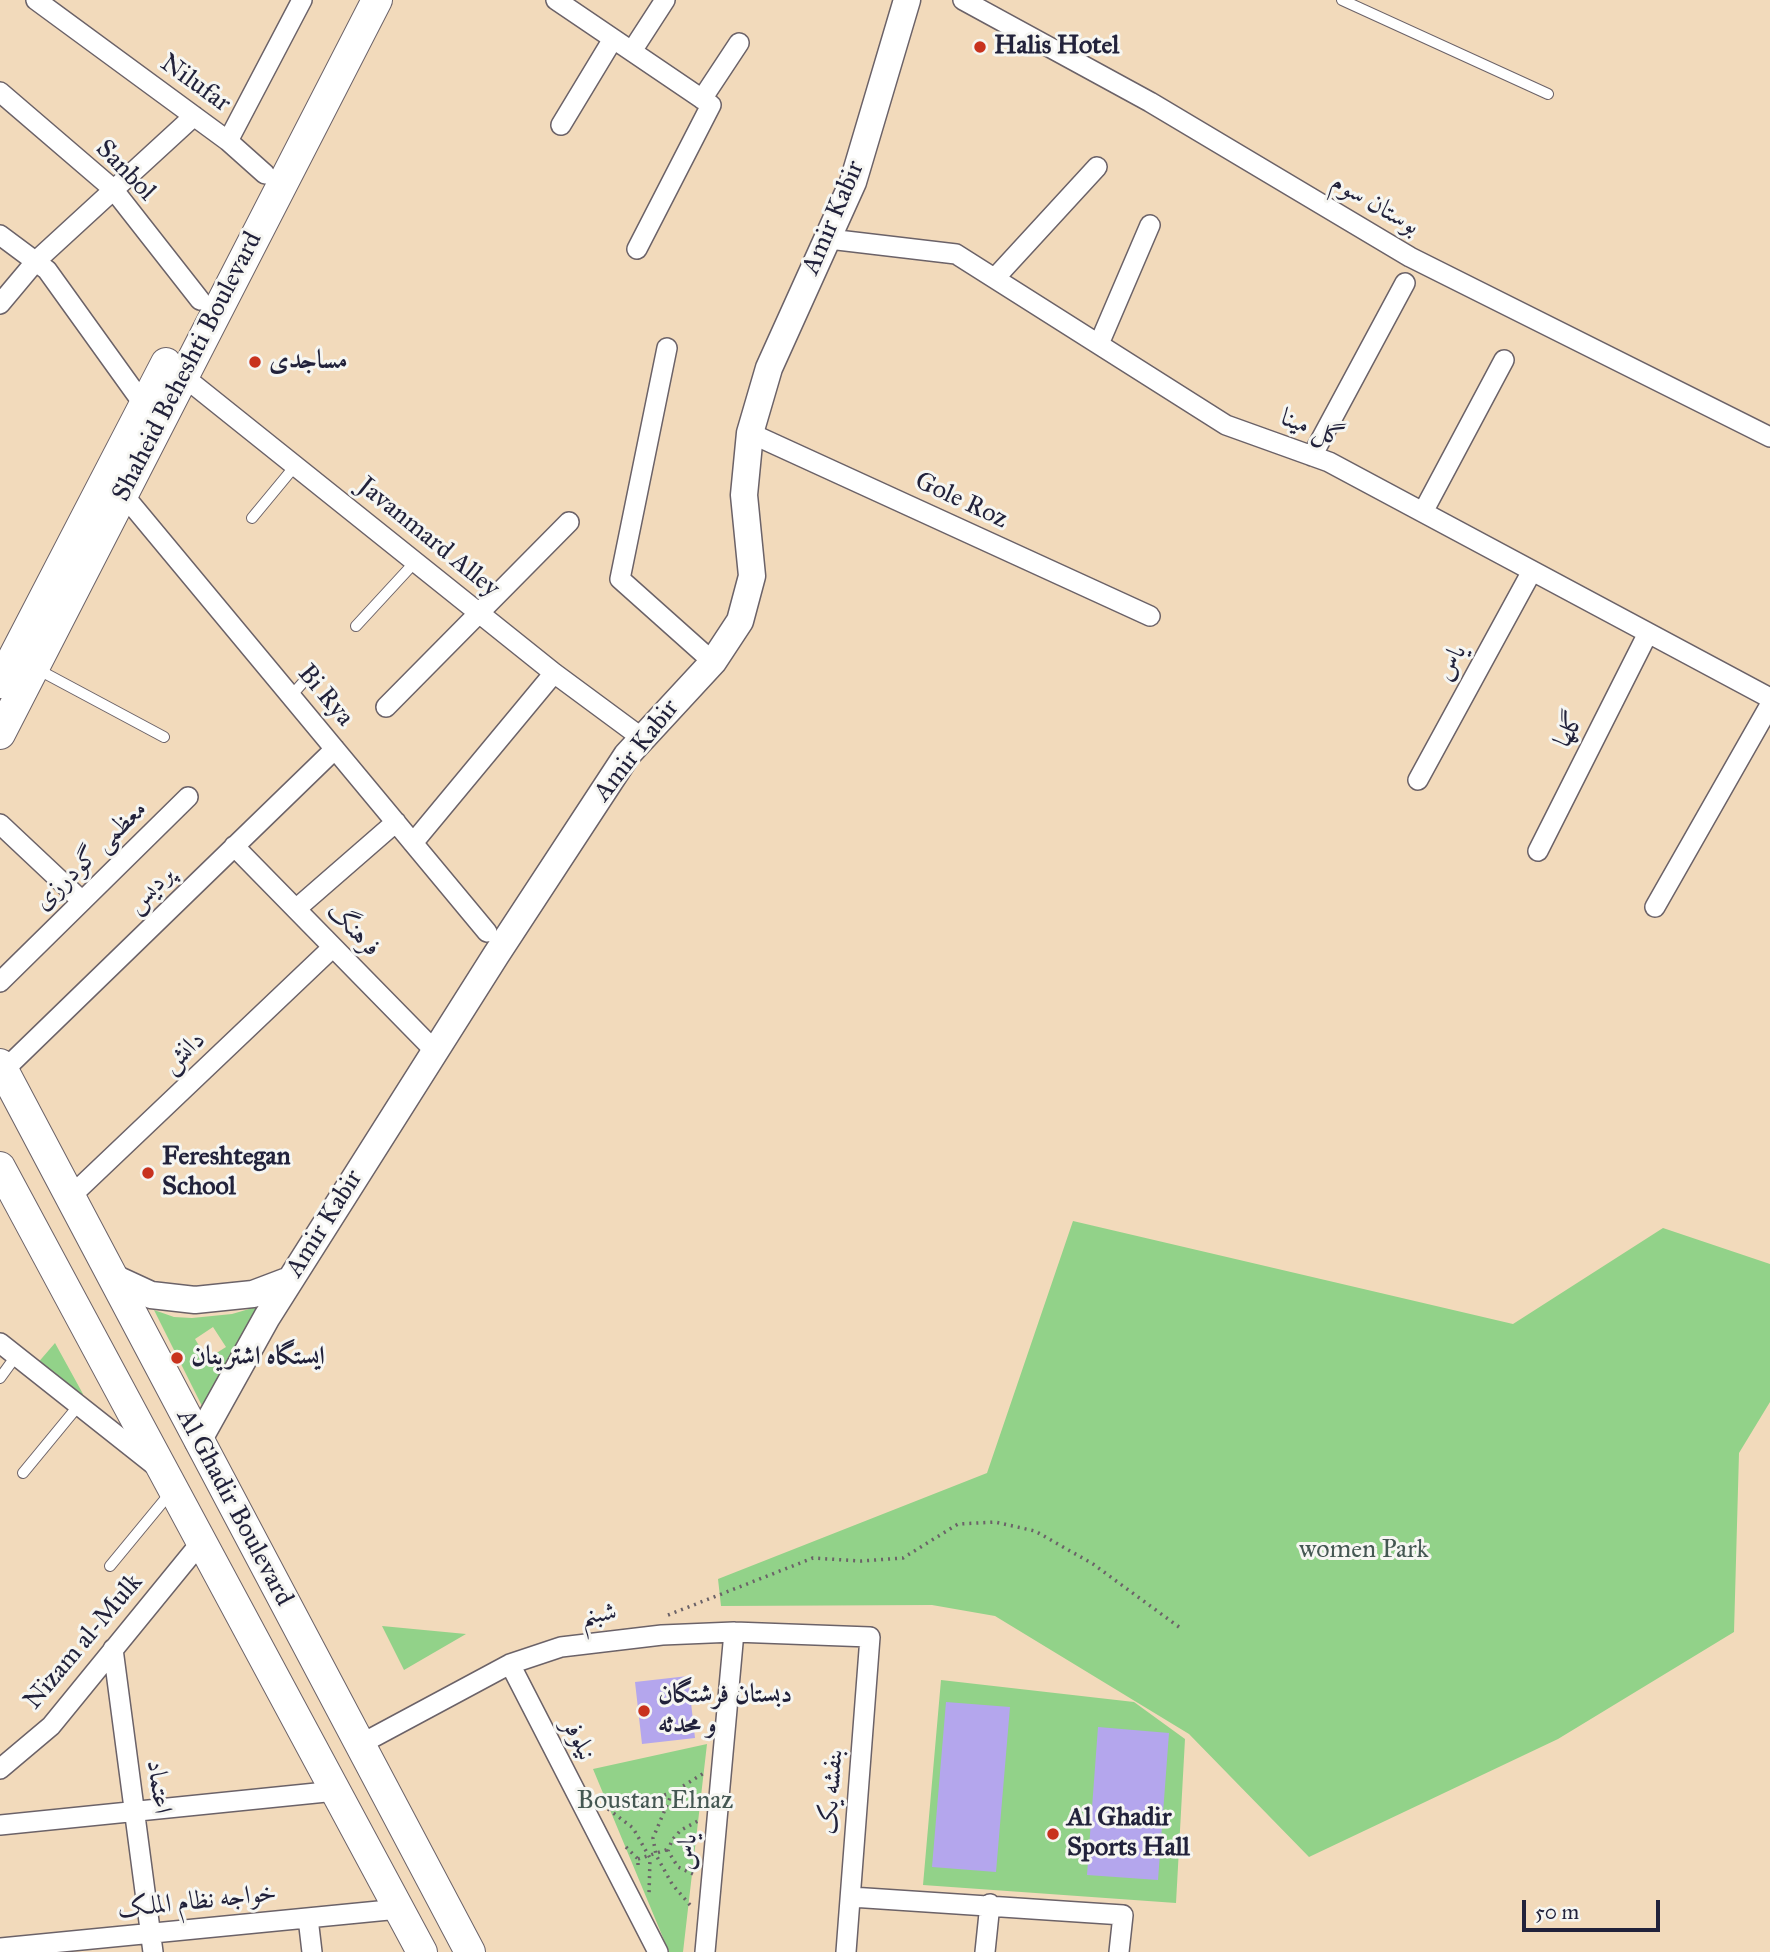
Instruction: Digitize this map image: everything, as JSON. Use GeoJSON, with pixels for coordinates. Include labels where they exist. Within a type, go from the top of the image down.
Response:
{"type":"FeatureCollection","features":[{"type":"Feature","properties":{"kind":"main road","name":"Shaheid Beheshti Boulevard"},"geometry":{"type":"LineString","coordinates":[[0,734],[12,664],[356,0]]}},
{"type":"Feature","properties":{"kind":"main road","name":"Shaheid Beheshti Boulevard"},"geometry":{"type":"LineString","coordinates":[[12,664],[122,493],[377,0]]}},
{"type":"Feature","properties":{"kind":"main road","name":"Al Ghadir Boulevard"},"geometry":{"type":"LineString","coordinates":[[2,1067],[470,1952]]}},
{"type":"Feature","properties":{"kind":"main road","name":"Al Ghadir Boulevard"},"geometry":{"type":"LineString","coordinates":[[0,1167],[422,1952]]}},
{"type":"Feature","properties":{"kind":"street","name":"Nilufar"},"geometry":{"type":"LineString","coordinates":[[36,0],[228,141],[302,0]]}},
{"type":"Feature","properties":{"kind":"street"},"geometry":{"type":"LineString","coordinates":[[556,0],[579,7],[613,39],[707,102]]}},
{"type":"Feature","properties":{"kind":"street"},"geometry":{"type":"LineString","coordinates":[[632,51],[664,0]]}},
{"type":"Feature","properties":{"kind":"street","name":"Amir Kabir"},"geometry":{"type":"LineString","coordinates":[[198,1441],[226,1387],[290,1280],[627,755],[713,662],[740,621],[749,593],[751,556],[744,468],[750,433],[769,368],[795,305],[829,239],[853,182],[907,0]]}},
{"type":"Feature","properties":{"kind":"street","name":"بوستان سوم"},"geometry":{"type":"LineString","coordinates":[[963,0],[1150,102],[1410,257],[1770,437]]}},
{"type":"Feature","properties":{"kind":"street"},"geometry":{"type":"LineString","coordinates":[[561,125],[613,39]]}},
{"type":"Feature","properties":{"kind":"street"},"geometry":{"type":"LineString","coordinates":[[637,249],[707,102],[739,43]]}},
{"type":"Feature","properties":{"kind":"street","name":"Sanbol"},"geometry":{"type":"LineString","coordinates":[[0,92],[113,189],[200,300]]}},
{"type":"Feature","properties":{"kind":"street"},"geometry":{"type":"LineString","coordinates":[[0,303],[36,261],[194,116]]}},
{"type":"Feature","properties":{"kind":"street"},"geometry":{"type":"LineString","coordinates":[[228,141],[265,174]]}},
{"type":"Feature","properties":{"kind":"street"},"geometry":{"type":"LineString","coordinates":[[995,278],[1097,167]]}},
{"type":"Feature","properties":{"kind":"street"},"geometry":{"type":"LineString","coordinates":[[1099,344],[1150,225]]}},
{"type":"Feature","properties":{"kind":"street"},"geometry":{"type":"LineString","coordinates":[[0,235],[47,270],[144,405]]}},
{"type":"Feature","properties":{"kind":"street","name":"گل مینا"},"geometry":{"type":"LineString","coordinates":[[829,239],[956,254],[1226,425],[1312,456],[1423,512],[1770,698]]}},
{"type":"Feature","properties":{"kind":"street"},"geometry":{"type":"LineString","coordinates":[[1312,456],[1405,283]]}},
{"type":"Feature","properties":{"kind":"street"},"geometry":{"type":"LineString","coordinates":[[667,348],[620,579],[713,662]]}},
{"type":"Feature","properties":{"kind":"street"},"geometry":{"type":"LineString","coordinates":[[1423,512],[1504,360]]}},
{"type":"Feature","properties":{"kind":"street","name":"Javanmard Alley"},"geometry":{"type":"LineString","coordinates":[[183,376],[554,673],[642,738]]}},
{"type":"Feature","properties":{"kind":"street","name":"Gole Roz"},"geometry":{"type":"LineString","coordinates":[[750,433],[1150,616]]}},
{"type":"Feature","properties":{"kind":"street","name":"Bi Rya"},"geometry":{"type":"LineString","coordinates":[[122,493],[487,932]]}},
{"type":"Feature","properties":{"kind":"street"},"geometry":{"type":"LineString","coordinates":[[386,707],[477,611],[569,522]]}},
{"type":"Feature","properties":{"kind":"street","name":"یاس"},"geometry":{"type":"LineString","coordinates":[[1418,780],[1532,571]]}},
{"type":"Feature","properties":{"kind":"street","name":"گلها"},"geometry":{"type":"LineString","coordinates":[[1538,851],[1648,634]]}},
{"type":"Feature","properties":{"kind":"street"},"geometry":{"type":"LineString","coordinates":[[413,843],[554,673]]}},
{"type":"Feature","properties":{"kind":"street"},"geometry":{"type":"LineString","coordinates":[[1655,907],[1770,705]]}},
{"type":"Feature","properties":{"kind":"street","name":"پردیس"},"geometry":{"type":"LineString","coordinates":[[2,1067],[335,749]]}},
{"type":"Feature","properties":{"kind":"street","name":"معظمی گودرزی"},"geometry":{"type":"LineString","coordinates":[[0,982],[76,896],[188,797]]}},
{"type":"Feature","properties":{"kind":"street"},"geometry":{"type":"LineString","coordinates":[[296,909],[396,822]]}},
{"type":"Feature","properties":{"kind":"street"},"geometry":{"type":"LineString","coordinates":[[0,824],[76,896]]}},
{"type":"Feature","properties":{"kind":"street","name":"فرهنگ"},"geometry":{"type":"LineString","coordinates":[[234,846],[435,1051]]}},
{"type":"Feature","properties":{"kind":"street","name":"دانش"},"geometry":{"type":"LineString","coordinates":[[70,1197],[333,947]]}},
{"type":"Feature","properties":{"kind":"street"},"geometry":{"type":"LineString","coordinates":[[112,1277],[151,1295],[195,1300],[253,1294],[290,1280]]}},
{"type":"Feature","properties":{"kind":"street"},"geometry":{"type":"LineString","coordinates":[[0,1343],[170,1481]]}},
{"type":"Feature","properties":{"kind":"street","name":"Nizam al-Mulk"},"geometry":{"type":"LineString","coordinates":[[0,1769],[51,1726],[202,1541]]}},
{"type":"Feature","properties":{"kind":"street","name":"یاس"},"geometry":{"type":"LineString","coordinates":[[705,1952],[734,1632]]}},
{"type":"Feature","properties":{"kind":"street","name":"شبنم"},"geometry":{"type":"LineString","coordinates":[[359,1745],[510,1664],[561,1647],[611,1639],[734,1632],[870,1637]]}},
{"type":"Feature","properties":{"kind":"street","name":"بنفشه یک"},"geometry":{"type":"LineString","coordinates":[[846,1952],[870,1637]]}},
{"type":"Feature","properties":{"kind":"street","name":"اعتماد"},"geometry":{"type":"LineString","coordinates":[[113,1649],[152,1943]]}},
{"type":"Feature","properties":{"kind":"street","name":"نیلوفر"},"geometry":{"type":"LineString","coordinates":[[510,1664],[658,1952]]}},
{"type":"Feature","properties":{"kind":"street"},"geometry":{"type":"LineString","coordinates":[[0,1825],[336,1791]]}},
{"type":"Feature","properties":{"kind":"street"},"geometry":{"type":"LineString","coordinates":[[851,1897],[1123,1914],[1119,1952]]}},
{"type":"Feature","properties":{"kind":"street"},"geometry":{"type":"LineString","coordinates":[[985,1952],[990,1904]]}},
{"type":"Feature","properties":{"kind":"street","name":"خواجه نظام الملک"},"geometry":{"type":"LineString","coordinates":[[0,1948],[152,1943],[308,1918],[399,1909]]}},
{"type":"Feature","properties":{"kind":"street"},"geometry":{"type":"LineString","coordinates":[[308,1918],[312,1952]]}},
{"type":"Feature","properties":{"kind":"lane"},"geometry":{"type":"LineString","coordinates":[[1342,0],[1548,94]]}},
{"type":"Feature","properties":{"kind":"lane"},"geometry":{"type":"LineString","coordinates":[[252,517],[295,466]]}},
{"type":"Feature","properties":{"kind":"lane"},"geometry":{"type":"LineString","coordinates":[[356,626],[415,562]]}},
{"type":"Feature","properties":{"kind":"lane"},"geometry":{"type":"LineString","coordinates":[[12,664],[164,737]]}},
{"type":"Feature","properties":{"kind":"lane"},"geometry":{"type":"LineString","coordinates":[[291,696],[314,670]]}},
{"type":"Feature","properties":{"kind":"lane"},"geometry":{"type":"LineString","coordinates":[[0,1378],[16,1356]]}},
{"type":"Feature","properties":{"kind":"lane"},"geometry":{"type":"LineString","coordinates":[[23,1473],[79,1405]]}},
{"type":"Feature","properties":{"kind":"lane"},"geometry":{"type":"LineString","coordinates":[[110,1566],[170,1481]]}},
{"type":"Feature","properties":{"kind":"path"},"geometry":{"type":"LineString","coordinates":[[657,1620],[813,1558],[862,1561],[903,1559],[958,1524],[995,1522],[1035,1531],[1093,1564],[1179,1627]]}},
{"type":"Feature","properties":{"kind":"path"},"geometry":{"type":"LineString","coordinates":[[587,1815],[672,1793],[723,1761]]}},
{"type":"Feature","properties":{"kind":"path"},"geometry":{"type":"LineString","coordinates":[[672,1793],[653,1838],[656,1853],[672,1884],[688,1904],[708,1918]]}},
{"type":"Feature","properties":{"kind":"path"},"geometry":{"type":"LineString","coordinates":[[608,1809],[633,1828],[649,1855],[651,1873],[646,1928]]}},
{"type":"Feature","properties":{"kind":"path"},"geometry":{"type":"LineString","coordinates":[[638,1859],[669,1849],[681,1830],[698,1821],[718,1816]]}},
{"type":"Feature","properties":{"kind":"path"},"geometry":{"type":"LineString","coordinates":[[669,1849],[678,1867],[712,1879]]}},
{"type":"Feature","properties":{"kind":"green space","name":"women Park"},"geometry":{"type":"Polygon","coordinates":[[[1073,1221],[1513,1324],[1663,1228],[1770,1264],[1770,1402],[1739,1453],[1734,1632],[1558,1739],[1309,1857],[1189,1734],[995,1616],[932,1605],[721,1606],[718,1579],[987,1473],[1073,1221]]]}},
{"type":"Feature","properties":{"kind":"green space"},"geometry":{"type":"Polygon","coordinates":[[[263,1305],[202,1406],[154,1310],[174,1317],[192,1318],[232,1314],[263,1305]],[[213,1327],[195,1339],[207,1359],[226,1347],[213,1327]]]}},
{"type":"Feature","properties":{"kind":"green space"},"geometry":{"type":"Polygon","coordinates":[[[55,1343],[83,1394],[78,1397],[36,1365],[55,1343]]]}},
{"type":"Feature","properties":{"kind":"green space"},"geometry":{"type":"Polygon","coordinates":[[[382,1626],[466,1634],[404,1670],[382,1626]]]}},
{"type":"Feature","properties":{"kind":"green space","name":"Al Ghadir Sports Hall"},"geometry":{"type":"Polygon","coordinates":[[[941,1680],[1134,1702],[1185,1739],[1176,1903],[923,1885],[941,1680]]]}},
{"type":"Feature","properties":{"kind":"green space","name":"Boustan Elnaz"},"geometry":{"type":"Polygon","coordinates":[[[707,1744],[683,1952],[669,1952],[593,1769],[707,1744]]]}},
{"type":"Feature","properties":{"kind":"building"},"geometry":{"type":"Polygon","coordinates":[[[688,1676],[695,1738],[642,1744],[635,1682],[688,1676]]]}},
{"type":"Feature","properties":{"kind":"building"},"geometry":{"type":"Polygon","coordinates":[[[946,1702],[1010,1707],[996,1872],[932,1867],[946,1702]]]}},
{"type":"Feature","properties":{"kind":"building"},"geometry":{"type":"Polygon","coordinates":[[[1098,1727],[1169,1733],[1158,1880],[1087,1875],[1098,1727]]]}},
{"type":"Feature","properties":{"kind":"place","name":"Halis Hotel"},"geometry":{"type":"Point","coordinates":[980,47]}},
{"type":"Feature","properties":{"kind":"place","name":"مساجدی"},"geometry":{"type":"Point","coordinates":[255,362]}},
{"type":"Feature","properties":{"kind":"place","name":"Fereshtegan School"},"geometry":{"type":"Point","coordinates":[148,1173]}},
{"type":"Feature","properties":{"kind":"place","name":"ایستگاه اشترینان"},"geometry":{"type":"Point","coordinates":[177,1358]}},
{"type":"Feature","properties":{"kind":"place","name":"دبستان فرشتگان و محدثه"},"geometry":{"type":"Point","coordinates":[644,1711]}},
{"type":"Feature","properties":{"kind":"place","name":"Al Ghadir Sports Hall"},"geometry":{"type":"Point","coordinates":[1053,1834]}}]}
